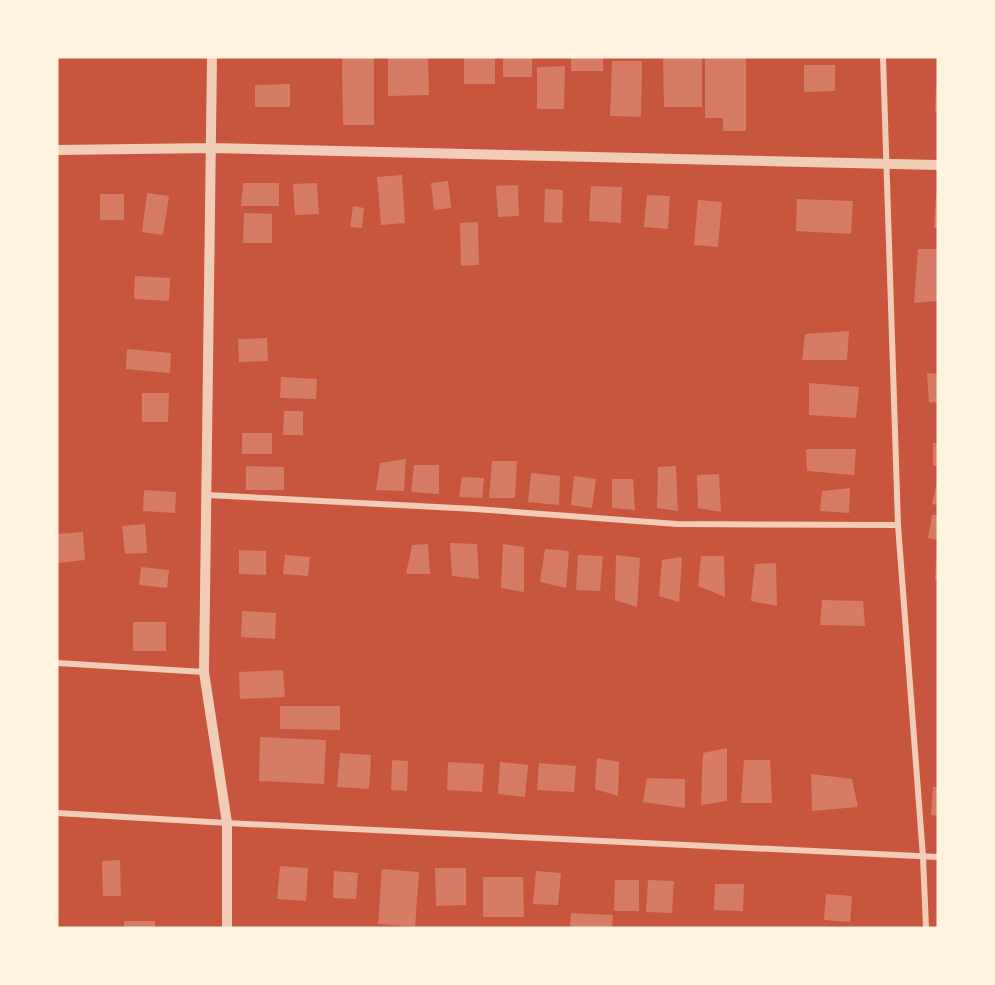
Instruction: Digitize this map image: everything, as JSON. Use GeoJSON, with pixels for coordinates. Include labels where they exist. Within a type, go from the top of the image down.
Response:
{"type":"FeatureCollection","features":[{"type":"Feature","properties":{"kind":"street"},"geometry":{"type":"LineString","coordinates":[[212,57],[204,672],[227,823],[227,928]]}},
{"type":"Feature","properties":{"kind":"street"},"geometry":{"type":"LineString","coordinates":[[884,57],[898,525],[923,857],[926,928]]}},
{"type":"Feature","properties":{"kind":"street"},"geometry":{"type":"LineString","coordinates":[[57,150],[212,148],[938,165]]}},
{"type":"Feature","properties":{"kind":"street"},"geometry":{"type":"LineString","coordinates":[[207,495],[476,509],[677,524],[898,525]]}},
{"type":"Feature","properties":{"kind":"street"},"geometry":{"type":"LineString","coordinates":[[57,663],[204,672]]}},
{"type":"Feature","properties":{"kind":"street"},"geometry":{"type":"LineString","coordinates":[[57,813],[938,857]]}},
{"type":"Feature","properties":{"kind":"building"},"geometry":{"type":"Polygon","coordinates":[[[342,57],[374,57],[374,125],[343,125],[342,57]]]}},
{"type":"Feature","properties":{"kind":"building"},"geometry":{"type":"Polygon","coordinates":[[[388,57],[428,57],[429,95],[388,96],[388,57]]]}},
{"type":"Feature","properties":{"kind":"building"},"geometry":{"type":"Polygon","coordinates":[[[464,57],[495,57],[495,84],[464,84],[464,57]]]}},
{"type":"Feature","properties":{"kind":"building"},"geometry":{"type":"Polygon","coordinates":[[[503,57],[532,57],[532,77],[503,77],[503,57]]]}},
{"type":"Feature","properties":{"kind":"building"},"geometry":{"type":"Polygon","coordinates":[[[571,57],[603,57],[603,71],[571,71],[571,57]]]}},
{"type":"Feature","properties":{"kind":"building"},"geometry":{"type":"Polygon","coordinates":[[[663,57],[702,57],[702,107],[664,107],[663,57]]]}},
{"type":"Feature","properties":{"kind":"building"},"geometry":{"type":"Polygon","coordinates":[[[705,57],[746,57],[746,131],[723,131],[723,118],[705,118],[705,57]]]}},
{"type":"Feature","properties":{"kind":"building"},"geometry":{"type":"Polygon","coordinates":[[[612,61],[642,61],[641,117],[610,116],[612,61]]]}},
{"type":"Feature","properties":{"kind":"building"},"geometry":{"type":"Polygon","coordinates":[[[804,65],[835,65],[835,91],[804,92],[804,65]]]}},
{"type":"Feature","properties":{"kind":"building"},"geometry":{"type":"Polygon","coordinates":[[[565,66],[564,109],[537,109],[537,67],[565,66]]]}},
{"type":"Feature","properties":{"kind":"building"},"geometry":{"type":"Polygon","coordinates":[[[290,84],[290,107],[255,107],[255,85],[290,84]]]}},
{"type":"Feature","properties":{"kind":"building"},"geometry":{"type":"Polygon","coordinates":[[[936,86],[938,86],[938,112],[935,112],[936,86]]]}},
{"type":"Feature","properties":{"kind":"building"},"geometry":{"type":"Polygon","coordinates":[[[402,175],[405,223],[381,225],[377,177],[402,175]]]}},
{"type":"Feature","properties":{"kind":"building"},"geometry":{"type":"Polygon","coordinates":[[[448,181],[451,208],[434,210],[431,183],[448,181]]]}},
{"type":"Feature","properties":{"kind":"building"},"geometry":{"type":"Polygon","coordinates":[[[243,183],[279,183],[279,206],[241,206],[243,183]]]}},
{"type":"Feature","properties":{"kind":"building"},"geometry":{"type":"Polygon","coordinates":[[[317,183],[319,214],[295,215],[293,184],[317,183]]]}},
{"type":"Feature","properties":{"kind":"building"},"geometry":{"type":"Polygon","coordinates":[[[518,185],[519,216],[498,217],[496,186],[518,185]]]}},
{"type":"Feature","properties":{"kind":"building"},"geometry":{"type":"Polygon","coordinates":[[[591,186],[622,187],[621,223],[589,221],[591,186]]]}},
{"type":"Feature","properties":{"kind":"building"},"geometry":{"type":"Polygon","coordinates":[[[545,189],[563,190],[562,223],[544,222],[545,189]]]}},
{"type":"Feature","properties":{"kind":"building"},"geometry":{"type":"Polygon","coordinates":[[[147,193],[169,196],[163,235],[142,232],[147,193]]]}},
{"type":"Feature","properties":{"kind":"building"},"geometry":{"type":"Polygon","coordinates":[[[100,194],[124,194],[124,220],[100,220],[100,194]]]}},
{"type":"Feature","properties":{"kind":"building"},"geometry":{"type":"Polygon","coordinates":[[[936,194],[938,194],[938,228],[934,228],[936,194]]]}},
{"type":"Feature","properties":{"kind":"building"},"geometry":{"type":"Polygon","coordinates":[[[647,195],[670,196],[668,229],[644,227],[647,195]]]}},
{"type":"Feature","properties":{"kind":"building"},"geometry":{"type":"Polygon","coordinates":[[[797,199],[853,201],[851,234],[796,231],[797,199]]]}},
{"type":"Feature","properties":{"kind":"building"},"geometry":{"type":"Polygon","coordinates":[[[698,200],[722,202],[718,247],[694,245],[698,200]]]}},
{"type":"Feature","properties":{"kind":"building"},"geometry":{"type":"Polygon","coordinates":[[[353,206],[364,208],[362,228],[350,227],[353,206]]]}},
{"type":"Feature","properties":{"kind":"building"},"geometry":{"type":"Polygon","coordinates":[[[244,213],[272,214],[272,243],[243,243],[244,213]]]}},
{"type":"Feature","properties":{"kind":"building"},"geometry":{"type":"Polygon","coordinates":[[[478,222],[479,265],[461,266],[460,223],[478,222]]]}},
{"type":"Feature","properties":{"kind":"building"},"geometry":{"type":"Polygon","coordinates":[[[918,249],[938,249],[938,301],[914,303],[918,249]]]}},
{"type":"Feature","properties":{"kind":"building"},"geometry":{"type":"Polygon","coordinates":[[[135,276],[170,278],[169,301],[134,299],[135,276]]]}},
{"type":"Feature","properties":{"kind":"building"},"geometry":{"type":"Polygon","coordinates":[[[849,331],[847,360],[802,360],[805,334],[849,331]]]}},
{"type":"Feature","properties":{"kind":"building"},"geometry":{"type":"Polygon","coordinates":[[[267,338],[268,361],[239,362],[238,339],[267,338]]]}},
{"type":"Feature","properties":{"kind":"building"},"geometry":{"type":"Polygon","coordinates":[[[127,349],[171,353],[170,373],[126,369],[127,349]]]}},
{"type":"Feature","properties":{"kind":"building"},"geometry":{"type":"Polygon","coordinates":[[[927,373],[938,374],[938,403],[929,402],[927,373]]]}},
{"type":"Feature","properties":{"kind":"building"},"geometry":{"type":"Polygon","coordinates":[[[281,377],[317,379],[316,399],[280,398],[281,377]]]}},
{"type":"Feature","properties":{"kind":"building"},"geometry":{"type":"Polygon","coordinates":[[[809,383],[859,387],[856,418],[809,415],[809,383]]]}},
{"type":"Feature","properties":{"kind":"building"},"geometry":{"type":"Polygon","coordinates":[[[142,393],[169,393],[168,422],[142,422],[142,393]]]}},
{"type":"Feature","properties":{"kind":"building"},"geometry":{"type":"Polygon","coordinates":[[[284,411],[303,411],[303,435],[283,435],[284,411]]]}},
{"type":"Feature","properties":{"kind":"building"},"geometry":{"type":"Polygon","coordinates":[[[242,433],[272,433],[272,454],[242,454],[242,433]]]}},
{"type":"Feature","properties":{"kind":"building"},"geometry":{"type":"Polygon","coordinates":[[[933,443],[938,443],[938,466],[933,466],[933,443]]]}},
{"type":"Feature","properties":{"kind":"building"},"geometry":{"type":"Polygon","coordinates":[[[806,449],[856,449],[854,475],[807,471],[806,449]]]}},
{"type":"Feature","properties":{"kind":"building"},"geometry":{"type":"Polygon","coordinates":[[[406,459],[404,491],[376,490],[380,463],[406,459]]]}},
{"type":"Feature","properties":{"kind":"building"},"geometry":{"type":"Polygon","coordinates":[[[492,461],[517,461],[515,498],[489,498],[492,461]]]}},
{"type":"Feature","properties":{"kind":"building"},"geometry":{"type":"Polygon","coordinates":[[[414,465],[439,465],[439,494],[411,492],[414,465]]]}},
{"type":"Feature","properties":{"kind":"building"},"geometry":{"type":"Polygon","coordinates":[[[246,466],[284,467],[284,490],[246,490],[246,466]]]}},
{"type":"Feature","properties":{"kind":"building"},"geometry":{"type":"Polygon","coordinates":[[[676,466],[678,511],[657,508],[658,467],[676,466]]]}},
{"type":"Feature","properties":{"kind":"building"},"geometry":{"type":"Polygon","coordinates":[[[531,473],[560,476],[559,505],[528,502],[531,473]]]}},
{"type":"Feature","properties":{"kind":"building"},"geometry":{"type":"Polygon","coordinates":[[[719,474],[721,512],[698,508],[697,475],[719,474]]]}},
{"type":"Feature","properties":{"kind":"building"},"geometry":{"type":"Polygon","coordinates":[[[574,476],[596,479],[592,508],[571,505],[574,476]]]}},
{"type":"Feature","properties":{"kind":"building"},"geometry":{"type":"Polygon","coordinates":[[[462,477],[484,478],[482,498],[459,497],[462,477]]]}},
{"type":"Feature","properties":{"kind":"building"},"geometry":{"type":"Polygon","coordinates":[[[612,479],[633,479],[635,510],[612,508],[612,479]]]}},
{"type":"Feature","properties":{"kind":"building"},"geometry":{"type":"Polygon","coordinates":[[[938,482],[938,505],[932,504],[938,482]]]}},
{"type":"Feature","properties":{"kind":"building"},"geometry":{"type":"Polygon","coordinates":[[[850,488],[849,513],[820,511],[822,491],[850,488]]]}},
{"type":"Feature","properties":{"kind":"building"},"geometry":{"type":"Polygon","coordinates":[[[144,490],[176,492],[175,513],[143,511],[144,490]]]}},
{"type":"Feature","properties":{"kind":"building"},"geometry":{"type":"Polygon","coordinates":[[[932,515],[938,515],[938,540],[928,538],[932,515]]]}},
{"type":"Feature","properties":{"kind":"building"},"geometry":{"type":"Polygon","coordinates":[[[145,524],[147,553],[125,554],[122,526],[145,524]]]}},
{"type":"Feature","properties":{"kind":"building"},"geometry":{"type":"Polygon","coordinates":[[[83,532],[85,560],[57,563],[57,534],[83,532]]]}},
{"type":"Feature","properties":{"kind":"building"},"geometry":{"type":"Polygon","coordinates":[[[450,543],[477,544],[479,579],[452,576],[450,543]]]}},
{"type":"Feature","properties":{"kind":"building"},"geometry":{"type":"Polygon","coordinates":[[[428,544],[430,574],[406,574],[412,545],[428,544]]]}},
{"type":"Feature","properties":{"kind":"building"},"geometry":{"type":"Polygon","coordinates":[[[503,544],[524,547],[524,592],[501,588],[503,544]]]}},
{"type":"Feature","properties":{"kind":"building"},"geometry":{"type":"Polygon","coordinates":[[[545,549],[569,551],[566,588],[540,582],[545,549]]]}},
{"type":"Feature","properties":{"kind":"building"},"geometry":{"type":"Polygon","coordinates":[[[239,550],[266,551],[266,575],[239,574],[239,550]]]}},
{"type":"Feature","properties":{"kind":"building"},"geometry":{"type":"Polygon","coordinates":[[[285,555],[310,557],[308,576],[283,574],[285,555]]]}},
{"type":"Feature","properties":{"kind":"building"},"geometry":{"type":"Polygon","coordinates":[[[578,555],[603,556],[600,591],[576,590],[578,555]]]}},
{"type":"Feature","properties":{"kind":"building"},"geometry":{"type":"Polygon","coordinates":[[[616,555],[640,558],[637,607],[615,600],[616,555]]]}},
{"type":"Feature","properties":{"kind":"building"},"geometry":{"type":"Polygon","coordinates":[[[701,556],[724,556],[725,597],[698,586],[701,556]]]}},
{"type":"Feature","properties":{"kind":"building"},"geometry":{"type":"Polygon","coordinates":[[[682,557],[679,602],[659,596],[662,560],[682,557]]]}},
{"type":"Feature","properties":{"kind":"building"},"geometry":{"type":"Polygon","coordinates":[[[936,559],[938,559],[938,581],[935,580],[936,559]]]}},
{"type":"Feature","properties":{"kind":"building"},"geometry":{"type":"Polygon","coordinates":[[[776,563],[777,606],[751,601],[755,564],[776,563]]]}},
{"type":"Feature","properties":{"kind":"building"},"geometry":{"type":"Polygon","coordinates":[[[141,567],[169,570],[167,588],[139,585],[141,567]]]}},
{"type":"Feature","properties":{"kind":"building"},"geometry":{"type":"Polygon","coordinates":[[[822,600],[863,601],[865,626],[820,625],[822,600]]]}},
{"type":"Feature","properties":{"kind":"building"},"geometry":{"type":"Polygon","coordinates":[[[242,611],[276,613],[275,639],[241,637],[242,611]]]}},
{"type":"Feature","properties":{"kind":"building"},"geometry":{"type":"Polygon","coordinates":[[[133,622],[166,622],[166,651],[133,651],[133,622]]]}},
{"type":"Feature","properties":{"kind":"building"},"geometry":{"type":"Polygon","coordinates":[[[283,670],[285,697],[240,699],[239,672],[283,670]]]}},
{"type":"Feature","properties":{"kind":"building"},"geometry":{"type":"Polygon","coordinates":[[[280,706],[340,706],[340,730],[280,729],[280,706]]]}},
{"type":"Feature","properties":{"kind":"building"},"geometry":{"type":"Polygon","coordinates":[[[260,737],[326,740],[324,784],[259,781],[260,737]]]}},
{"type":"Feature","properties":{"kind":"building"},"geometry":{"type":"Polygon","coordinates":[[[727,748],[727,801],[701,805],[703,753],[727,748]]]}},
{"type":"Feature","properties":{"kind":"building"},"geometry":{"type":"Polygon","coordinates":[[[340,753],[371,755],[369,789],[337,787],[340,753]]]}},
{"type":"Feature","properties":{"kind":"building"},"geometry":{"type":"Polygon","coordinates":[[[597,758],[619,762],[618,796],[595,789],[597,758]]]}},
{"type":"Feature","properties":{"kind":"building"},"geometry":{"type":"Polygon","coordinates":[[[392,760],[408,761],[407,791],[391,790],[392,760]]]}},
{"type":"Feature","properties":{"kind":"building"},"geometry":{"type":"Polygon","coordinates":[[[744,760],[770,760],[772,803],[741,803],[744,760]]]}},
{"type":"Feature","properties":{"kind":"building"},"geometry":{"type":"Polygon","coordinates":[[[448,762],[484,764],[482,792],[447,790],[448,762]]]}},
{"type":"Feature","properties":{"kind":"building"},"geometry":{"type":"Polygon","coordinates":[[[500,762],[528,765],[525,797],[498,794],[500,762]]]}},
{"type":"Feature","properties":{"kind":"building"},"geometry":{"type":"Polygon","coordinates":[[[539,763],[576,766],[574,792],[537,790],[539,763]]]}},
{"type":"Feature","properties":{"kind":"building"},"geometry":{"type":"Polygon","coordinates":[[[811,774],[852,779],[858,807],[812,811],[811,774]]]}},
{"type":"Feature","properties":{"kind":"building"},"geometry":{"type":"Polygon","coordinates":[[[647,778],[685,779],[685,808],[643,802],[647,778]]]}},
{"type":"Feature","properties":{"kind":"building"},"geometry":{"type":"Polygon","coordinates":[[[933,787],[938,787],[938,816],[931,815],[933,787]]]}},
{"type":"Feature","properties":{"kind":"building"},"geometry":{"type":"Polygon","coordinates":[[[120,860],[121,896],[103,896],[102,861],[120,860]]]}},
{"type":"Feature","properties":{"kind":"building"},"geometry":{"type":"Polygon","coordinates":[[[280,866],[308,868],[306,901],[277,899],[280,866]]]}},
{"type":"Feature","properties":{"kind":"building"},"geometry":{"type":"Polygon","coordinates":[[[435,868],[466,868],[466,905],[436,906],[435,868]]]}},
{"type":"Feature","properties":{"kind":"building"},"geometry":{"type":"Polygon","coordinates":[[[382,869],[419,872],[415,927],[378,924],[382,869]]]}},
{"type":"Feature","properties":{"kind":"building"},"geometry":{"type":"Polygon","coordinates":[[[334,871],[358,873],[356,899],[333,898],[334,871]]]}},
{"type":"Feature","properties":{"kind":"building"},"geometry":{"type":"Polygon","coordinates":[[[536,871],[561,873],[558,905],[533,904],[536,871]]]}},
{"type":"Feature","properties":{"kind":"building"},"geometry":{"type":"Polygon","coordinates":[[[483,877],[523,877],[524,917],[483,917],[483,877]]]}},
{"type":"Feature","properties":{"kind":"building"},"geometry":{"type":"Polygon","coordinates":[[[615,880],[639,880],[639,911],[614,911],[615,880]]]}},
{"type":"Feature","properties":{"kind":"building"},"geometry":{"type":"Polygon","coordinates":[[[648,880],[674,881],[672,913],[646,912],[648,880]]]}},
{"type":"Feature","properties":{"kind":"building"},"geometry":{"type":"Polygon","coordinates":[[[715,884],[744,884],[743,911],[714,910],[715,884]]]}},
{"type":"Feature","properties":{"kind":"building"},"geometry":{"type":"Polygon","coordinates":[[[826,894],[852,896],[850,922],[824,920],[826,894]]]}},
{"type":"Feature","properties":{"kind":"building"},"geometry":{"type":"Polygon","coordinates":[[[571,913],[613,915],[612,928],[570,928],[571,913]]]}},
{"type":"Feature","properties":{"kind":"building"},"geometry":{"type":"Polygon","coordinates":[[[124,921],[155,921],[155,928],[124,928],[124,921]]]}}]}
